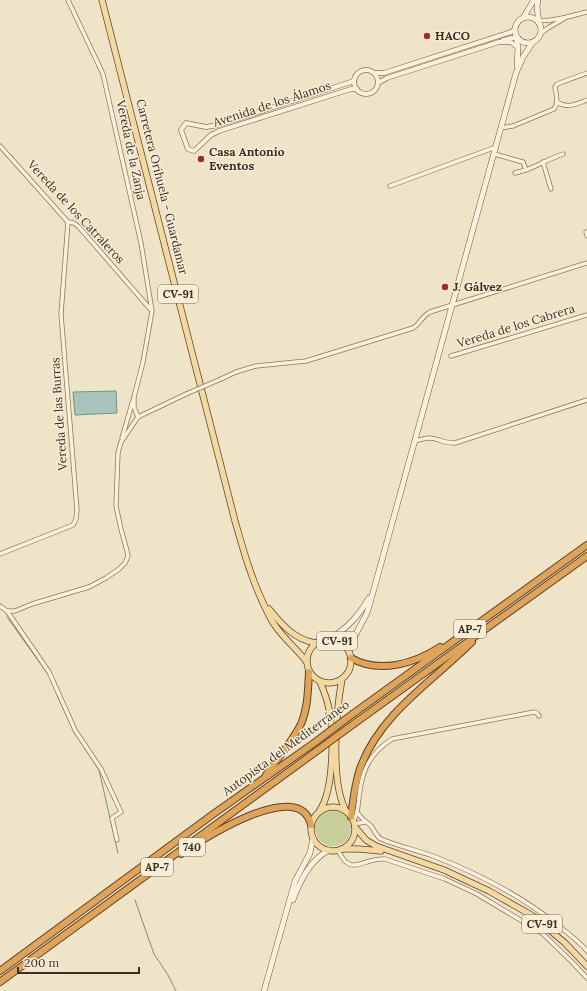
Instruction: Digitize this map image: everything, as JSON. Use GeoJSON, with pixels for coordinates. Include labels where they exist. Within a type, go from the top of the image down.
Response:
{"type":"FeatureCollection","features":[{"type":"Feature","properties":{"kind":"highway","name":"Autopista del Mediterráneo"},"geometry":{"type":"LineString","coordinates":[[0,971],[587,545]]}},
{"type":"Feature","properties":{"kind":"highway","name":"Autopista del Mediterráneo"},"geometry":{"type":"LineString","coordinates":[[0,982],[587,556]]}},
{"type":"Feature","properties":{"kind":"highway"},"geometry":{"type":"LineString","coordinates":[[351,658],[368,666],[387,666],[401,664],[420,658],[503,606]]}},
{"type":"Feature","properties":{"kind":"highway"},"geometry":{"type":"LineString","coordinates":[[354,821],[352,804],[360,767],[377,736],[406,703],[486,629]]}},
{"type":"Feature","properties":{"kind":"highway"},"geometry":{"type":"LineString","coordinates":[[263,779],[301,723],[308,696],[309,672]]}},
{"type":"Feature","properties":{"kind":"highway","name":"740"},"geometry":{"type":"LineString","coordinates":[[78,925],[113,903],[185,852],[217,832],[258,812],[276,807],[298,809],[307,814],[311,825]]}},
{"type":"Feature","properties":{"kind":"main road","name":"Carretera Orihuela - Guardamar"},"geometry":{"type":"LineString","coordinates":[[102,0],[235,521],[256,587],[273,624],[306,661]]}},
{"type":"Feature","properties":{"kind":"main road"},"geometry":{"type":"LineString","coordinates":[[516,73],[518,48],[515,29],[516,24],[523,18],[534,0]]}},
{"type":"Feature","properties":{"kind":"main road"},"geometry":{"type":"LineString","coordinates":[[349,651],[350,645],[367,613],[374,589],[516,73],[523,57],[540,34],[540,27],[537,21],[538,0]]}},
{"type":"Feature","properties":{"kind":"main road"},"geometry":{"type":"LineString","coordinates":[[523,18],[527,17],[537,21]]}},
{"type":"Feature","properties":{"kind":"main road"},"geometry":{"type":"LineString","coordinates":[[517,37],[523,42],[533,42]]}},
{"type":"Feature","properties":{"kind":"main road","name":"Carretera Orihuela - Guardamar"},"geometry":{"type":"LineString","coordinates":[[256,587],[267,607],[283,626],[306,642],[316,643]]}},
{"type":"Feature","properties":{"kind":"main road"},"geometry":{"type":"LineString","coordinates":[[330,639],[345,629],[360,613],[374,589]]}},
{"type":"Feature","properties":{"kind":"main road","name":"CV-91"},"geometry":{"type":"LineString","coordinates":[[309,672],[306,661],[309,651],[316,643],[322,640],[330,639],[338,641],[349,651],[351,658],[350,667],[348,673],[342,679],[338,717],[337,765],[340,796],[346,811],[366,840],[395,854]]}},
{"type":"Feature","properties":{"kind":"main road"},"geometry":{"type":"LineString","coordinates":[[309,672],[320,682],[328,684],[342,679]]}},
{"type":"Feature","properties":{"kind":"main road"},"geometry":{"type":"LineString","coordinates":[[264,991],[295,881],[310,853],[313,838],[311,825],[314,818],[323,806],[329,786],[332,752],[329,709],[326,695],[320,682]]}},
{"type":"Feature","properties":{"kind":"main road"},"geometry":{"type":"LineString","coordinates":[[318,813],[328,807],[341,808],[346,811]]}},
{"type":"Feature","properties":{"kind":"main road"},"geometry":{"type":"LineString","coordinates":[[339,850],[351,841],[354,834],[354,821]]}},
{"type":"Feature","properties":{"kind":"main road"},"geometry":{"type":"LineString","coordinates":[[313,838],[322,848],[329,850]]}},
{"type":"Feature","properties":{"kind":"main road","name":"CV-91"},"geometry":{"type":"LineString","coordinates":[[329,850],[375,849],[444,870],[496,894],[533,916],[564,943],[587,966]]}},
{"type":"Feature","properties":{"kind":"main road"},"geometry":{"type":"LineString","coordinates":[[282,929],[294,894],[306,871],[320,855],[329,850]]}},
{"type":"Feature","properties":{"kind":"street","name":"Vereda de la Zanja"},"geometry":{"type":"LineString","coordinates":[[7,611],[15,611],[32,604],[89,588],[119,569],[125,563],[128,556],[116,506],[118,453],[143,362],[152,311],[141,243],[104,74],[68,0]]}},
{"type":"Feature","properties":{"kind":"street"},"geometry":{"type":"LineString","coordinates":[[537,11],[542,17],[548,20]]}},
{"type":"Feature","properties":{"kind":"street"},"geometry":{"type":"LineString","coordinates":[[537,21],[566,18],[587,12]]}},
{"type":"Feature","properties":{"kind":"street"},"geometry":{"type":"LineString","coordinates":[[540,34],[566,18]]}},
{"type":"Feature","properties":{"kind":"street"},"geometry":{"type":"LineString","coordinates":[[515,29],[511,32],[384,73],[375,73],[363,70],[358,74],[354,81],[357,89],[362,93],[370,93],[375,90],[378,83],[386,78],[517,37]]}},
{"type":"Feature","properties":{"kind":"street"},"geometry":{"type":"LineString","coordinates":[[499,42],[511,42],[518,48]]}},
{"type":"Feature","properties":{"kind":"street"},"geometry":{"type":"LineString","coordinates":[[375,73],[378,83]]}},
{"type":"Feature","properties":{"kind":"street"},"geometry":{"type":"LineString","coordinates":[[501,128],[513,126],[554,109],[557,106],[555,87],[557,84],[587,73]]}},
{"type":"Feature","properties":{"kind":"street","name":"Avenida de los Álamos"},"geometry":{"type":"LineString","coordinates":[[354,81],[218,125],[206,127],[186,124],[181,130],[188,150],[194,151],[211,135],[219,131],[351,88],[357,89]]}},
{"type":"Feature","properties":{"kind":"street"},"geometry":{"type":"LineString","coordinates":[[557,102],[561,105],[568,106],[587,100]]}},
{"type":"Feature","properties":{"kind":"street","name":"Vereda de los Catraleros"},"geometry":{"type":"LineString","coordinates":[[0,146],[68,222],[74,223],[78,227],[152,311]]}},
{"type":"Feature","properties":{"kind":"street"},"geometry":{"type":"LineString","coordinates":[[390,186],[496,147]]}},
{"type":"Feature","properties":{"kind":"street"},"geometry":{"type":"LineString","coordinates":[[494,154],[523,162],[526,170]]}},
{"type":"Feature","properties":{"kind":"street"},"geometry":{"type":"LineString","coordinates":[[514,173],[526,170],[543,162],[544,160],[563,154]]}},
{"type":"Feature","properties":{"kind":"street"},"geometry":{"type":"LineString","coordinates":[[543,162],[551,189]]}},
{"type":"Feature","properties":{"kind":"street","name":"Vereda de las Burras"},"geometry":{"type":"LineString","coordinates":[[0,554],[73,525],[76,519],[77,510],[61,314],[68,222]]}},
{"type":"Feature","properties":{"kind":"street"},"geometry":{"type":"LineString","coordinates":[[121,442],[138,417],[236,372],[256,366],[306,361],[385,337],[413,328],[425,314],[453,303],[587,263]]}},
{"type":"Feature","properties":{"kind":"street","name":"Vereda de los Cabrera"},"geometry":{"type":"LineString","coordinates":[[451,356],[587,315]]}},
{"type":"Feature","properties":{"kind":"street"},"geometry":{"type":"LineString","coordinates":[[134,397],[134,407],[138,417]]}},
{"type":"Feature","properties":{"kind":"street"},"geometry":{"type":"LineString","coordinates":[[415,441],[428,438],[449,444],[455,443],[587,400]]}},
{"type":"Feature","properties":{"kind":"street"},"geometry":{"type":"LineString","coordinates":[[0,606],[7,611],[49,672],[75,730],[101,769],[121,812],[112,818],[117,840]]}},
{"type":"Feature","properties":{"kind":"street"},"geometry":{"type":"LineString","coordinates":[[364,821],[354,821],[357,812],[360,787],[367,764],[378,750],[392,739],[534,712],[537,713],[538,716]]}},
{"type":"Feature","properties":{"kind":"street"},"geometry":{"type":"LineString","coordinates":[[357,812],[364,821],[372,827],[377,836],[381,839],[432,856],[503,887],[544,914],[587,951]]}},
{"type":"Feature","properties":{"kind":"street"},"geometry":{"type":"LineString","coordinates":[[339,850],[342,858],[349,865],[353,866],[375,859],[385,859],[445,879],[477,894],[542,934],[587,978]]}},
{"type":"Feature","properties":{"kind":"green space"},"geometry":{"type":"Polygon","coordinates":[[[336,810],[346,815],[350,821],[350,835],[346,841],[340,845],[330,846],[320,841],[316,835],[315,825],[320,815],[326,811],[336,810]]]}},
{"type":"Feature","properties":{"kind":"water"},"geometry":{"type":"Polygon","coordinates":[[[116,391],[117,413],[75,415],[73,392],[116,391]]]}},
{"type":"Feature","properties":{"kind":"waterway"},"geometry":{"type":"LineString","coordinates":[[7,617],[50,677]]}},
{"type":"Feature","properties":{"kind":"waterway"},"geometry":{"type":"LineString","coordinates":[[57,695],[73,730],[99,770],[118,853]]}},
{"type":"Feature","properties":{"kind":"waterway"},"geometry":{"type":"LineString","coordinates":[[135,900],[154,954],[168,975],[176,991]]}},
{"type":"Feature","properties":{"kind":"place","name":"HACO"},"geometry":{"type":"Point","coordinates":[427,36]}},
{"type":"Feature","properties":{"kind":"place","name":"Casa Antonio Eventos"},"geometry":{"type":"Point","coordinates":[201,159]}},
{"type":"Feature","properties":{"kind":"place","name":"J. Gálvez"},"geometry":{"type":"Point","coordinates":[445,287]}}]}
